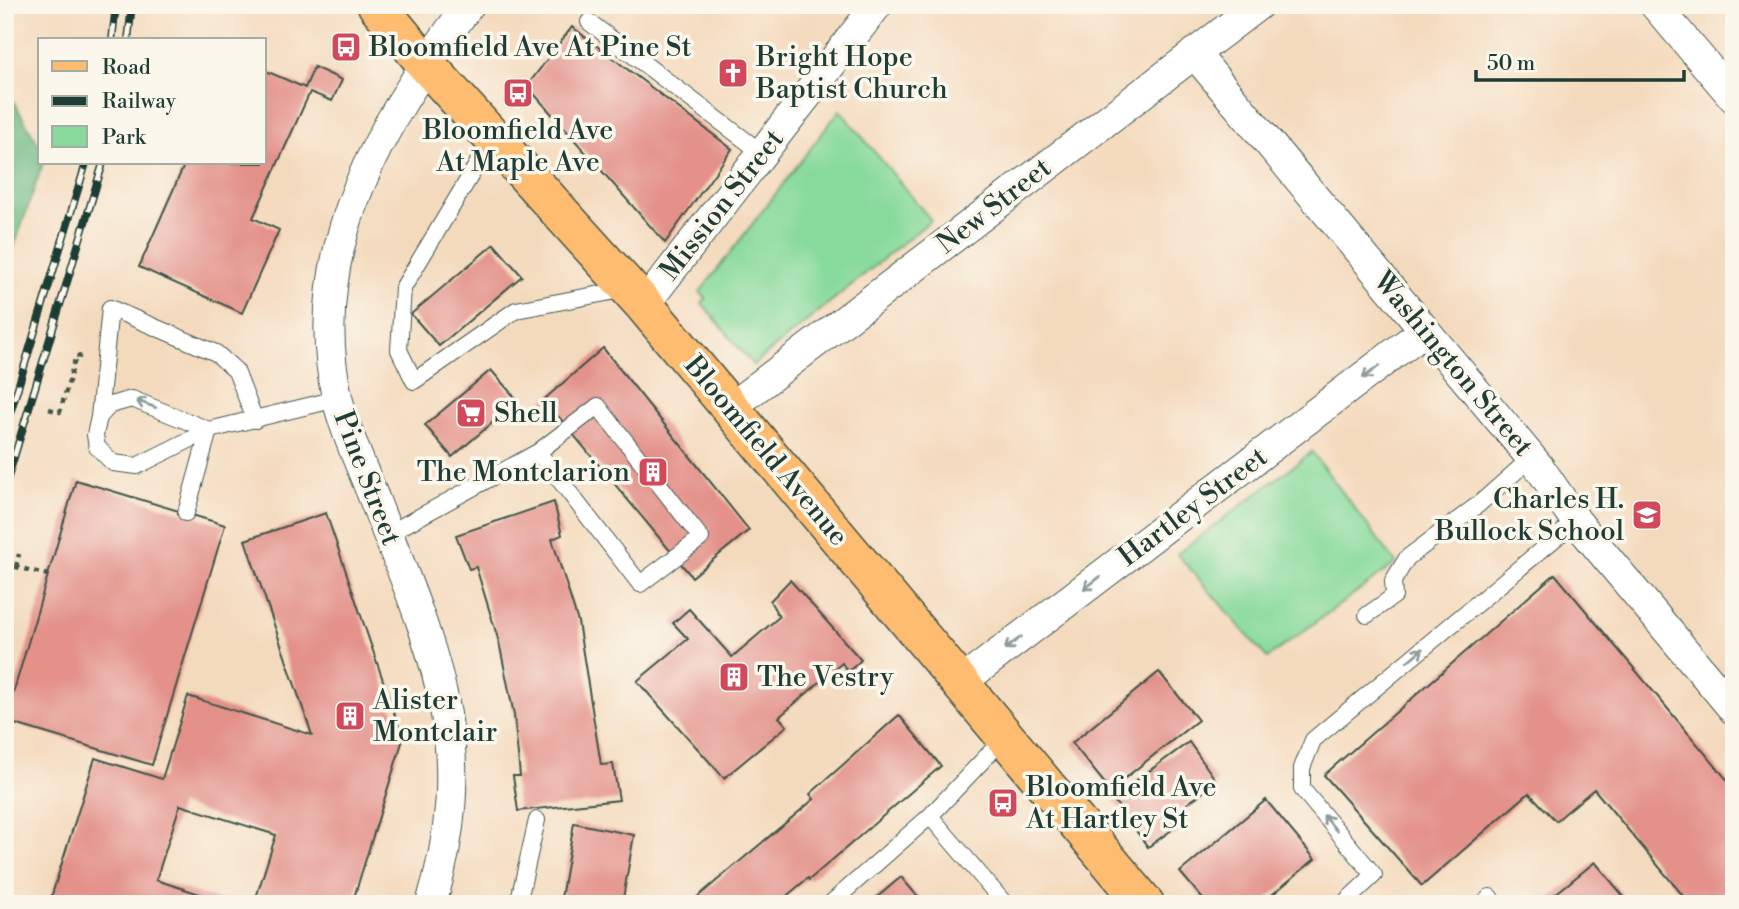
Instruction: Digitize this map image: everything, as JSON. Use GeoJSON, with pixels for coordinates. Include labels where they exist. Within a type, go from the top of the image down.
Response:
{"type":"FeatureCollection","features":[{"type":"Feature","properties":{"kind":"main road","name":"Bloomfield Avenue"},"geometry":{"type":"LineString","coordinates":[[377,5],[425,63],[636,297],[1145,904]]}},
{"type":"Feature","properties":{"kind":"street","name":"Pine Street"},"geometry":{"type":"LineString","coordinates":[[431,904],[443,856],[451,801],[450,724],[435,658],[337,399],[329,321],[344,225],[375,147],[425,63],[469,5]]}},
{"type":"Feature","properties":{"kind":"street","name":"Mission Street"},"geometry":{"type":"LineString","coordinates":[[636,297],[762,153],[877,5]]}},
{"type":"Feature","properties":{"kind":"street","name":"New Street"},"geometry":{"type":"LineString","coordinates":[[730,408],[1258,5]]}},
{"type":"Feature","properties":{"kind":"street"},"geometry":{"type":"LineString","coordinates":[[1655,5],[1734,99]]}},
{"type":"Feature","properties":{"kind":"street","name":"Washington Street"},"geometry":{"type":"LineString","coordinates":[[1194,53],[1531,458],[1576,521],[1734,710]]}},
{"type":"Feature","properties":{"kind":"street","name":"Hartley Street"},"geometry":{"type":"LineString","coordinates":[[960,683],[1425,330]]}},
{"type":"Feature","properties":{"kind":"lane"},"geometry":{"type":"LineString","coordinates":[[589,22],[762,153]]}},
{"type":"Feature","properties":{"kind":"lane"},"geometry":{"type":"LineString","coordinates":[[493,138],[403,288],[399,350],[414,381],[516,310],[636,297]]}},
{"type":"Feature","properties":{"kind":"lane"},"geometry":{"type":"LineString","coordinates":[[255,420],[236,371],[216,353],[110,308],[95,435],[97,447],[113,463],[125,467],[137,466],[209,430],[255,420],[337,399]]}},
{"type":"Feature","properties":{"kind":"lane"},"geometry":{"type":"LineString","coordinates":[[99,416],[110,405],[132,399],[209,430]]}},
{"type":"Feature","properties":{"kind":"lane"},"geometry":{"type":"LineString","coordinates":[[388,534],[538,452],[598,406],[701,538],[640,584],[538,452]]}},
{"type":"Feature","properties":{"kind":"lane"},"geometry":{"type":"LineString","coordinates":[[186,513],[209,430]]}},
{"type":"Feature","properties":{"kind":"lane"},"geometry":{"type":"LineString","coordinates":[[1367,615],[1394,596],[1393,581],[1407,558],[1479,504],[1531,458]]}},
{"type":"Feature","properties":{"kind":"lane"},"geometry":{"type":"LineString","coordinates":[[1343,904],[1374,875],[1302,789],[1301,768],[1313,740],[1576,521]]}},
{"type":"Feature","properties":{"kind":"lane"},"geometry":{"type":"LineString","coordinates":[[830,904],[930,816],[1005,737]]}},
{"type":"Feature","properties":{"kind":"lane"},"geometry":{"type":"LineString","coordinates":[[930,816],[1006,904]]}},
{"type":"Feature","properties":{"kind":"lane"},"geometry":{"type":"LineString","coordinates":[[518,904],[537,820]]}},
{"type":"Feature","properties":{"kind":"path"},"geometry":{"type":"LineString","coordinates":[[49,409],[60,412],[76,356],[88,358]]}},
{"type":"Feature","properties":{"kind":"path"},"geometry":{"type":"LineString","coordinates":[[16,567],[19,554]]}},
{"type":"Feature","properties":{"kind":"path"},"geometry":{"type":"LineString","coordinates":[[5,564],[47,575]]}},
{"type":"Feature","properties":{"kind":"green space"},"geometry":{"type":"Polygon","coordinates":[[[5,87],[38,144],[38,164],[43,164],[5,273],[5,87]]]}},
{"type":"Feature","properties":{"kind":"green space"},"geometry":{"type":"Polygon","coordinates":[[[840,110],[931,220],[753,365],[702,303],[706,299],[700,292],[840,110]]]}},
{"type":"Feature","properties":{"kind":"green space"},"geometry":{"type":"Polygon","coordinates":[[[1312,452],[1396,563],[1267,658],[1177,554],[1312,452]]]}},
{"type":"Feature","properties":{"kind":"building"},"geometry":{"type":"Polygon","coordinates":[[[572,27],[732,149],[665,243],[527,86],[572,27]]]}},
{"type":"Feature","properties":{"kind":"building"},"geometry":{"type":"Polygon","coordinates":[[[345,40],[354,52],[347,57],[338,46],[345,40]]]}},
{"type":"Feature","properties":{"kind":"building"},"geometry":{"type":"Polygon","coordinates":[[[314,67],[342,80],[332,101],[310,92],[253,218],[279,230],[242,313],[139,267],[185,164],[266,164],[266,71],[305,88],[314,67]]]}},
{"type":"Feature","properties":{"kind":"building"},"geometry":{"type":"Polygon","coordinates":[[[494,244],[522,276],[439,346],[411,314],[494,244]]]}},
{"type":"Feature","properties":{"kind":"building","name":"The Montclarion"},"geometry":{"type":"Polygon","coordinates":[[[603,348],[749,530],[692,577],[553,410],[549,413],[540,403],[603,348]]]}},
{"type":"Feature","properties":{"kind":"building","name":"Shell"},"geometry":{"type":"Polygon","coordinates":[[[491,370],[518,401],[452,457],[425,425],[491,370]]]}},
{"type":"Feature","properties":{"kind":"building"},"geometry":{"type":"Polygon","coordinates":[[[76,480],[225,525],[152,765],[5,721],[76,480]]]}},
{"type":"Feature","properties":{"kind":"building"},"geometry":{"type":"Polygon","coordinates":[[[554,502],[562,535],[552,539],[578,622],[601,765],[613,764],[619,800],[518,811],[513,776],[520,776],[514,715],[499,642],[476,567],[469,569],[456,535],[554,502]]]}},
{"type":"Feature","properties":{"kind":"building","name":"Alister Montclair"},"geometry":{"type":"Polygon","coordinates":[[[326,513],[403,739],[352,904],[254,904],[276,835],[180,805],[156,880],[231,904],[49,904],[95,758],[162,779],[188,696],[312,735],[245,540],[326,513]]]}},
{"type":"Feature","properties":{"kind":"building"},"geometry":{"type":"Polygon","coordinates":[[[1555,574],[1734,788],[1734,904],[1690,904],[1594,789],[1556,821],[1529,793],[1422,886],[1324,775],[1555,574]]]}},
{"type":"Feature","properties":{"kind":"building","name":"The Vestry"},"geometry":{"type":"Polygon","coordinates":[[[790,580],[861,660],[848,672],[842,663],[779,717],[787,726],[724,778],[637,681],[688,639],[673,623],[689,609],[732,657],[779,617],[770,601],[790,580]]]}},
{"type":"Feature","properties":{"kind":"building"},"geometry":{"type":"Polygon","coordinates":[[[1159,672],[1198,720],[1110,790],[1072,743],[1159,672]]]}},
{"type":"Feature","properties":{"kind":"building"},"geometry":{"type":"Polygon","coordinates":[[[899,715],[941,766],[809,880],[808,878],[777,904],[689,904],[814,799],[810,794],[899,715]]]}},
{"type":"Feature","properties":{"kind":"building"},"geometry":{"type":"Polygon","coordinates":[[[1189,742],[1217,782],[1173,814],[1180,824],[1148,847],[1112,798],[1189,742]]]}},
{"type":"Feature","properties":{"kind":"building"},"geometry":{"type":"Polygon","coordinates":[[[1266,800],[1315,859],[1261,904],[1207,904],[1180,872],[1266,800]]]}},
{"type":"Feature","properties":{"kind":"building"},"geometry":{"type":"Polygon","coordinates":[[[574,823],[634,835],[622,904],[560,904],[574,823]]]}},
{"type":"Feature","properties":{"kind":"building"},"geometry":{"type":"Polygon","coordinates":[[[1595,862],[1630,904],[1543,904],[1595,862]]]}},
{"type":"Feature","properties":{"kind":"building"},"geometry":{"type":"Polygon","coordinates":[[[901,877],[924,904],[869,904],[901,877]]]}},
{"type":"Feature","properties":{"kind":"railway"},"geometry":{"type":"LineString","coordinates":[[112,38],[116,5]]}},
{"type":"Feature","properties":{"kind":"railway"},"geometry":{"type":"LineString","coordinates":[[128,38],[132,5]]}},
{"type":"Feature","properties":{"kind":"railway"},"geometry":{"type":"LineString","coordinates":[[5,430],[86,164]]}},
{"type":"Feature","properties":{"kind":"railway"},"geometry":{"type":"LineString","coordinates":[[5,487],[103,164]]}},
{"type":"Feature","properties":{"kind":"place","name":"Bloomfield Ave At Pine St"},"geometry":{"type":"Point","coordinates":[346,47]}},
{"type":"Feature","properties":{"kind":"place","name":"Bright Hope Baptist Church"},"geometry":{"type":"Point","coordinates":[733,73]}},
{"type":"Feature","properties":{"kind":"place","name":"Bloomfield Ave At Maple Ave"},"geometry":{"type":"Point","coordinates":[518,93]}},
{"type":"Feature","properties":{"kind":"place","name":"Shell"},"geometry":{"type":"Point","coordinates":[471,413]}},
{"type":"Feature","properties":{"kind":"place","name":"The Montclarion"},"geometry":{"type":"Point","coordinates":[653,472]}},
{"type":"Feature","properties":{"kind":"place","name":"Charles H. Bullock School"},"geometry":{"type":"Point","coordinates":[1647,515]}},
{"type":"Feature","properties":{"kind":"place","name":"The Vestry"},"geometry":{"type":"Point","coordinates":[734,677]}},
{"type":"Feature","properties":{"kind":"place","name":"Alister Montclair"},"geometry":{"type":"Point","coordinates":[350,716]}},
{"type":"Feature","properties":{"kind":"place","name":"Bloomfield Ave At Hartley St"},"geometry":{"type":"Point","coordinates":[1003,803]}}]}
